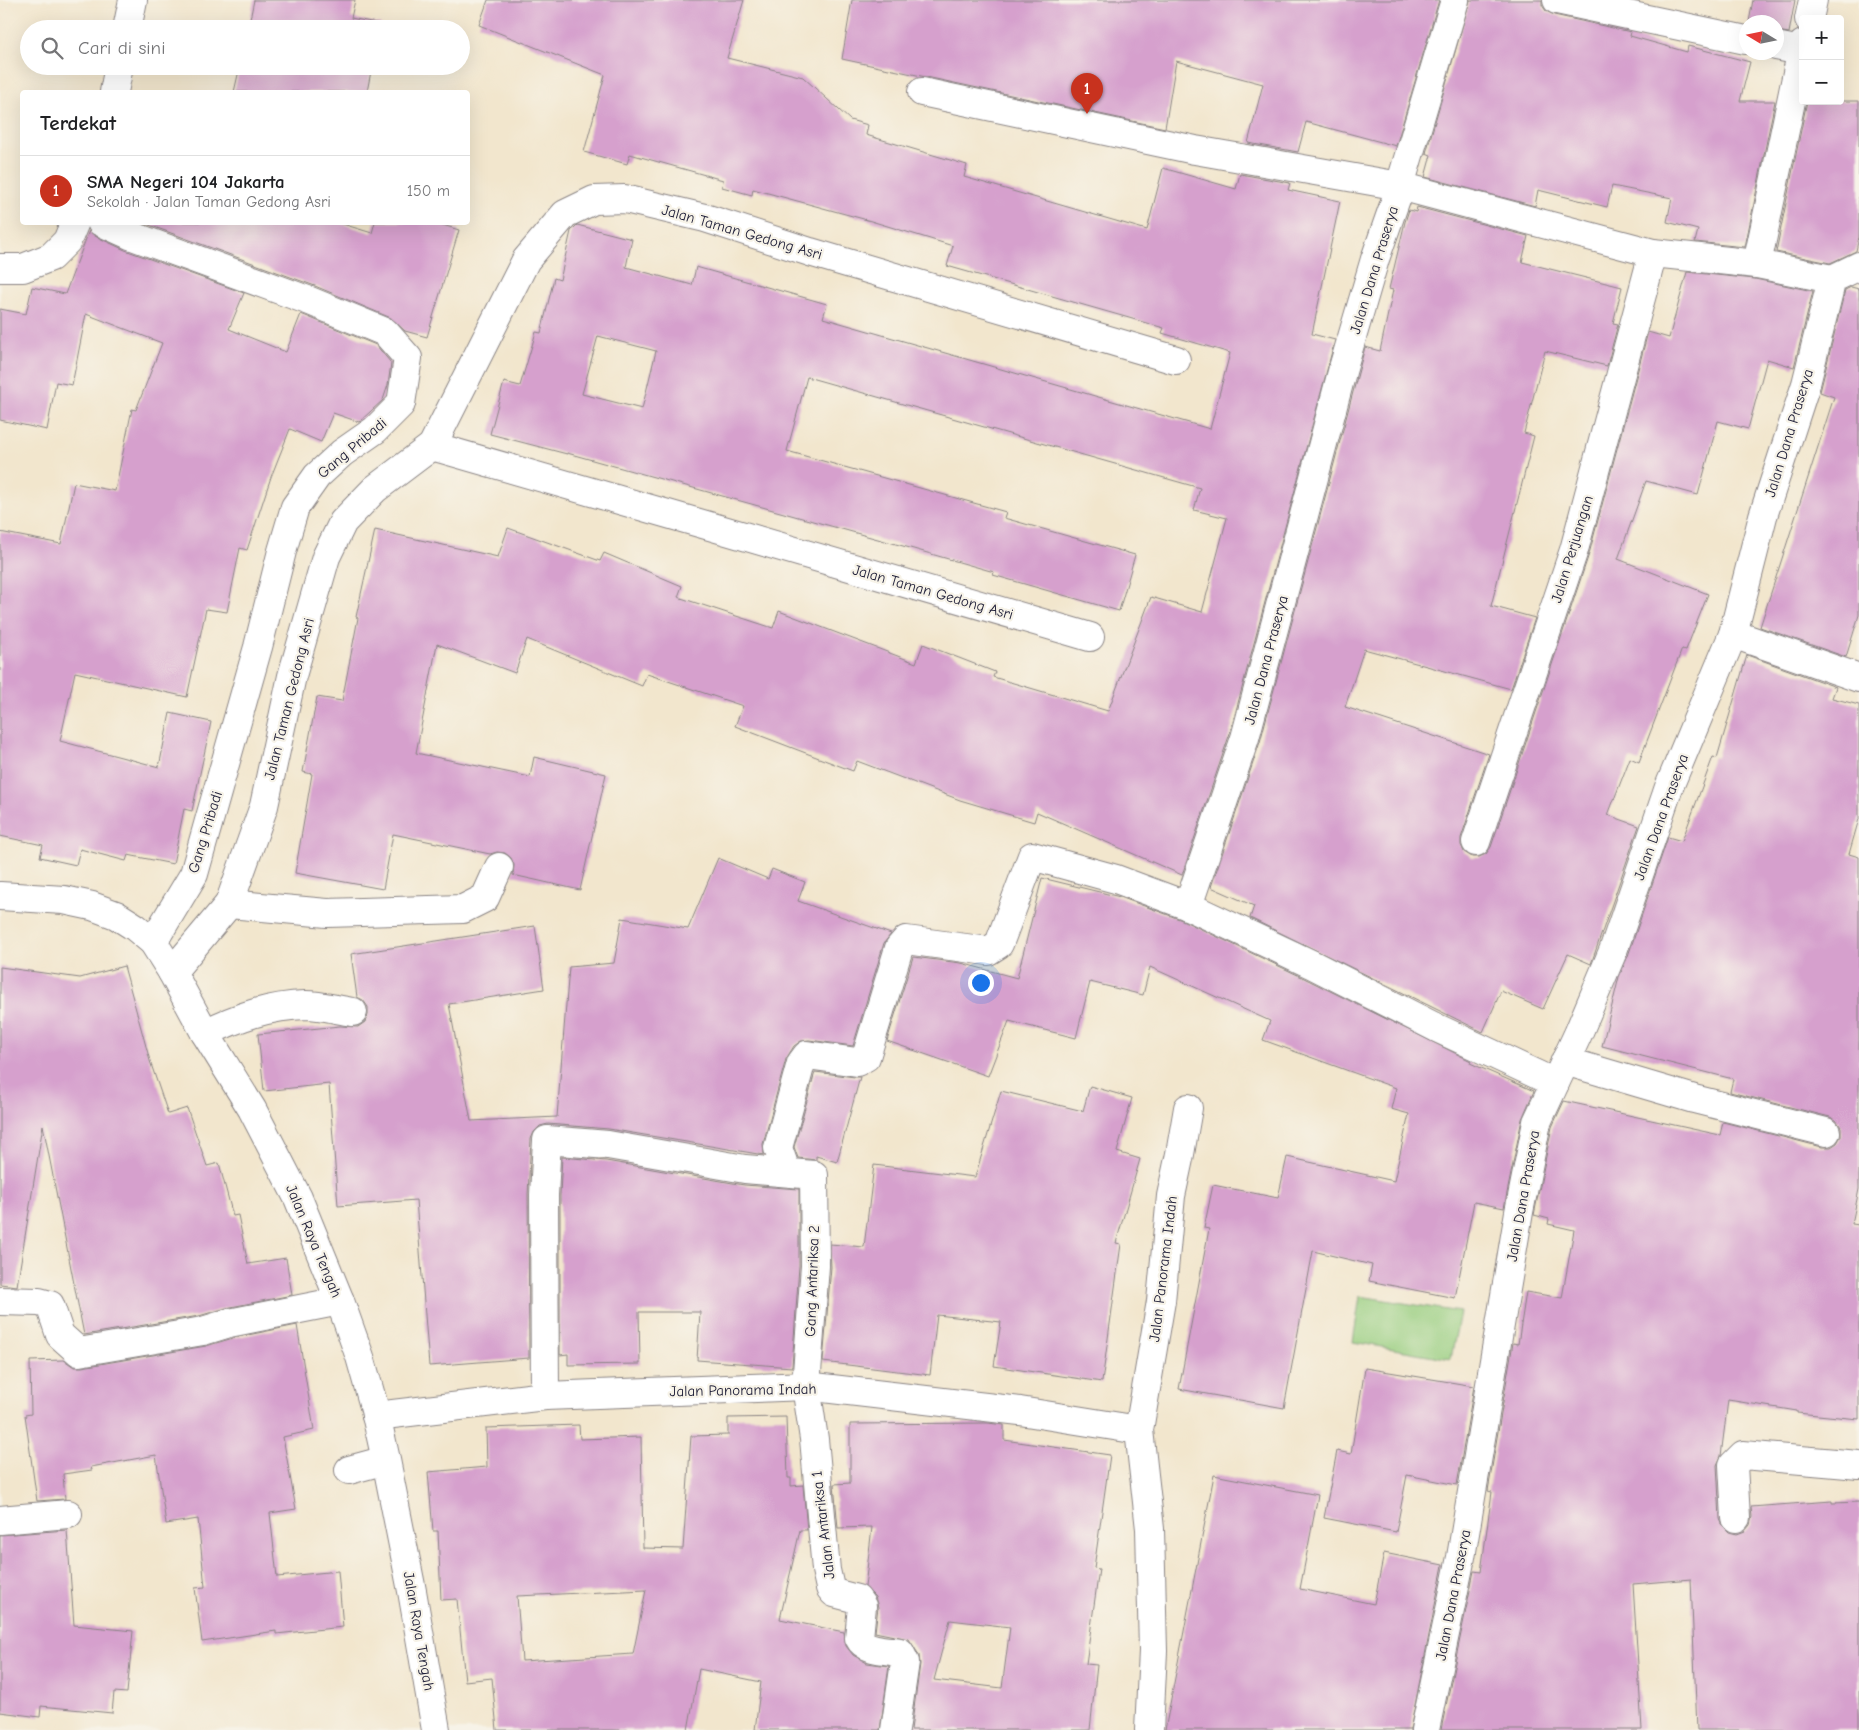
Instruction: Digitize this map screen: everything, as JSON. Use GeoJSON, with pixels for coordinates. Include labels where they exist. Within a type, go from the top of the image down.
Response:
{"type":"FeatureCollection","features":[{"type":"Feature","properties":{"kind":"street"},"geometry":{"type":"LineString","coordinates":[[130,20],[134,0]]}},
{"type":"Feature","properties":{"kind":"street"},"geometry":{"type":"LineString","coordinates":[[922,92],[1195,150],[1400,186],[1456,0]]}},
{"type":"Feature","properties":{"kind":"street"},"geometry":{"type":"LineString","coordinates":[[1557,0],[1739,39]]}},
{"type":"Feature","properties":{"kind":"street"},"geometry":{"type":"LineString","coordinates":[[1810,15],[1813,0]]}},
{"type":"Feature","properties":{"kind":"street"},"geometry":{"type":"LineString","coordinates":[[1757,264],[1793,47]]}},
{"type":"Feature","properties":{"kind":"street"},"geometry":{"type":"LineString","coordinates":[[114,90],[117,75]]}},
{"type":"Feature","properties":{"kind":"street","name":"Jalan Dana Praserya"},"geometry":{"type":"LineString","coordinates":[[1188,906],[1244,738],[1343,368],[1375,259],[1400,186],[1653,252],[1757,264],[1832,279],[1806,384],[1763,516],[1733,634],[1669,787],[1613,951],[1537,1122],[1461,1557],[1425,1730]]}},
{"type":"Feature","properties":{"kind":"street","name":"Jalan Taman Gedong Asri"},"geometry":{"type":"LineString","coordinates":[[172,972],[229,904],[264,806],[292,676],[326,557],[343,522],[375,489],[432,446],[526,260],[565,214],[594,200],[625,199],[705,218],[810,252],[1176,360]]}},
{"type":"Feature","properties":{"kind":"street"},"geometry":{"type":"LineString","coordinates":[[0,268],[23,268],[51,256],[67,241],[74,225]]}},
{"type":"Feature","properties":{"kind":"street","name":"Gang Pribadi"},"geometry":{"type":"LineString","coordinates":[[108,225],[130,235],[310,301],[385,332],[408,358],[401,404],[375,430],[342,453],[317,476],[295,507],[194,874],[153,942]]}},
{"type":"Feature","properties":{"kind":"street","name":"Jalan Perjuangan"},"geometry":{"type":"LineString","coordinates":[[1476,842],[1574,550],[1653,252]]}},
{"type":"Feature","properties":{"kind":"street"},"geometry":{"type":"LineString","coordinates":[[1832,279],[1859,266]]}},
{"type":"Feature","properties":{"kind":"street","name":"Jalan Taman Gedong Asri"},"geometry":{"type":"LineString","coordinates":[[432,446],[632,502],[858,571],[1090,637]]}},
{"type":"Feature","properties":{"kind":"street"},"geometry":{"type":"LineString","coordinates":[[1733,634],[1859,678]]}},
{"type":"Feature","properties":{"kind":"street"},"geometry":{"type":"LineString","coordinates":[[545,1396],[544,1195],[547,1140],[608,1145],[745,1169],[782,1172],[784,1165],[778,1148],[801,1063],[807,1055],[857,1062],[866,1057],[899,948],[906,940],[988,951],[999,944],[1032,856],[1116,879],[1188,906],[1311,964],[1437,1028],[1560,1072],[1694,1099],[1826,1132]]}},
{"type":"Feature","properties":{"kind":"street"},"geometry":{"type":"LineString","coordinates":[[229,904],[327,913],[463,909],[485,898],[499,867]]}},
{"type":"Feature","properties":{"kind":"street","name":"Jalan Raya Tengah"},"geometry":{"type":"LineString","coordinates":[[0,896],[64,900],[92,906],[116,915],[136,927],[153,942],[252,1108],[298,1198],[340,1301],[360,1357],[386,1460],[412,1591],[436,1730]]}},
{"type":"Feature","properties":{"kind":"street"},"geometry":{"type":"LineString","coordinates":[[205,1032],[236,1018],[269,1008],[308,1005],[353,1012]]}},
{"type":"Feature","properties":{"kind":"street","name":"Jalan Panorama Indah"},"geometry":{"type":"LineString","coordinates":[[1149,1730],[1153,1651],[1150,1529],[1139,1430],[1161,1301],[1171,1196],[1188,1108]]}},
{"type":"Feature","properties":{"kind":"street","name":"Gang Antariksa 2"},"geometry":{"type":"LineString","coordinates":[[782,1172],[814,1175],[815,1266],[806,1386]]}},
{"type":"Feature","properties":{"kind":"street"},"geometry":{"type":"LineString","coordinates":[[0,1301],[39,1302],[50,1305],[60,1335],[79,1352],[203,1331],[238,1321],[340,1301]]}},
{"type":"Feature","properties":{"kind":"street","name":"Jalan Panorama Indah"},"geometry":{"type":"LineString","coordinates":[[376,1416],[545,1396],[806,1386],[1020,1411],[1139,1430]]}},
{"type":"Feature","properties":{"kind":"street","name":"Jalan Antariksa 1"},"geometry":{"type":"LineString","coordinates":[[806,1386],[814,1439],[826,1570],[830,1588],[834,1594],[860,1601],[862,1606],[859,1638],[861,1642],[866,1646],[900,1652],[903,1656],[905,1662],[895,1730]]}},
{"type":"Feature","properties":{"kind":"street"},"geometry":{"type":"LineString","coordinates":[[1736,1518],[1732,1465],[1743,1455],[1859,1465]]}},
{"type":"Feature","properties":{"kind":"street"},"geometry":{"type":"LineString","coordinates":[[349,1470],[386,1460]]}},
{"type":"Feature","properties":{"kind":"street"},"geometry":{"type":"LineString","coordinates":[[0,1520],[68,1514]]}},
{"type":"Feature","properties":{"kind":"green space"},"geometry":{"type":"Polygon","coordinates":[[[1360,1296],[1460,1312],[1451,1359],[1353,1342],[1360,1296]]]}},
{"type":"Feature","properties":{"kind":"building"},"geometry":{"type":"Polygon","coordinates":[[[254,0],[355,0],[351,18],[361,20],[250,20],[254,0]]]}},
{"type":"Feature","properties":{"kind":"building"},"geometry":{"type":"Polygon","coordinates":[[[488,0],[744,0],[727,58],[803,77],[850,120],[868,125],[866,135],[967,165],[964,177],[1147,230],[1163,168],[1236,189],[1240,174],[1290,183],[1288,190],[1340,201],[1312,334],[1335,340],[1230,733],[1182,875],[1037,812],[1034,822],[960,800],[857,761],[853,771],[735,726],[743,706],[647,674],[642,686],[527,639],[515,673],[437,644],[416,753],[530,777],[534,757],[606,774],[580,890],[513,875],[514,865],[511,858],[505,853],[497,852],[490,854],[393,834],[383,889],[295,873],[312,774],[303,772],[317,697],[342,701],[358,618],[356,617],[375,530],[498,557],[508,528],[600,561],[604,553],[682,586],[678,597],[773,628],[779,611],[916,663],[923,644],[995,672],[993,677],[1108,711],[1151,597],[1202,612],[1227,518],[1194,510],[1200,488],[807,377],[787,451],[1006,512],[1004,518],[1135,555],[1119,611],[993,575],[994,572],[903,546],[567,453],[490,434],[504,382],[520,386],[536,332],[541,333],[554,278],[560,280],[571,231],[577,225],[632,239],[626,267],[692,285],[696,267],[827,304],[823,318],[1210,429],[1230,353],[1162,333],[1164,328],[947,266],[953,246],[871,221],[753,189],[752,195],[722,187],[723,180],[630,154],[627,164],[584,152],[605,75],[479,25],[488,0]],[[598,336],[582,394],[642,409],[656,351],[598,336]]]}},
{"type":"Feature","properties":{"kind":"building"},"geometry":{"type":"Polygon","coordinates":[[[852,0],[1439,0],[1396,146],[1306,122],[1298,152],[1248,143],[1263,84],[1176,61],[1165,128],[842,59],[852,0]]]}},
{"type":"Feature","properties":{"kind":"building"},"geometry":{"type":"Polygon","coordinates":[[[1470,0],[1542,0],[1542,5],[1546,11],[1554,15],[1631,32],[1630,36],[1687,52],[1688,46],[1750,62],[1740,101],[1775,101],[1745,247],[1695,242],[1698,230],[1667,222],[1672,198],[1612,186],[1607,207],[1538,190],[1535,206],[1425,177],[1431,155],[1426,153],[1470,0]]]}},
{"type":"Feature","properties":{"kind":"building"},"geometry":{"type":"Polygon","coordinates":[[[1753,0],[1795,0],[1789,33],[1784,32],[1784,15],[1750,15],[1753,0]]]}},
{"type":"Feature","properties":{"kind":"building"},"geometry":{"type":"Polygon","coordinates":[[[238,75],[370,75],[367,90],[234,90],[238,75]]]}},
{"type":"Feature","properties":{"kind":"building"},"geometry":{"type":"Polygon","coordinates":[[[1844,101],[1859,101],[1859,237],[1856,251],[1830,263],[1776,252],[1806,105],[1844,105],[1844,101]]]}},
{"type":"Feature","properties":{"kind":"building"},"geometry":{"type":"Polygon","coordinates":[[[1417,207],[1528,236],[1522,262],[1622,287],[1613,323],[1618,324],[1607,366],[1545,351],[1524,433],[1534,436],[1491,606],[1535,618],[1511,689],[1364,649],[1345,707],[1489,754],[1461,838],[1464,852],[1472,857],[1486,854],[1491,847],[1589,554],[1648,332],[1669,338],[1687,272],[1755,279],[1813,291],[1794,367],[1767,359],[1748,429],[1718,421],[1698,495],[1646,481],[1618,559],[1708,594],[1686,650],[1682,649],[1639,762],[1630,758],[1608,815],[1639,826],[1591,964],[1568,954],[1543,1009],[1501,991],[1483,1032],[1250,918],[1254,906],[1211,887],[1260,742],[1365,347],[1380,351],[1393,290],[1389,289],[1405,222],[1409,210],[1416,212],[1417,207]]]}},
{"type":"Feature","properties":{"kind":"building"},"geometry":{"type":"Polygon","coordinates":[[[149,225],[346,225],[372,233],[374,225],[443,225],[459,230],[427,337],[405,331],[391,318],[315,286],[149,225]]]}},
{"type":"Feature","properties":{"kind":"building"},"geometry":{"type":"Polygon","coordinates":[[[89,231],[95,236],[125,250],[244,293],[229,329],[286,352],[301,314],[376,345],[391,363],[388,385],[383,400],[359,422],[333,413],[321,442],[290,429],[271,477],[247,550],[240,548],[227,612],[206,609],[187,697],[75,672],[60,741],[159,767],[170,713],[211,722],[192,811],[184,809],[173,864],[128,855],[126,861],[80,849],[76,865],[40,857],[43,845],[0,836],[0,532],[61,544],[74,483],[115,491],[132,409],[136,410],[162,343],[86,314],[72,385],[56,382],[47,430],[0,420],[0,309],[26,314],[32,287],[65,294],[89,231]]]}},
{"type":"Feature","properties":{"kind":"building"},"geometry":{"type":"Polygon","coordinates":[[[1851,287],[1859,289],[1859,615],[1846,657],[1760,627],[1834,397],[1820,392],[1845,290],[1851,287]]]}},
{"type":"Feature","properties":{"kind":"building"},"geometry":{"type":"Polygon","coordinates":[[[1747,655],[1836,687],[1832,698],[1859,705],[1859,819],[1849,854],[1859,857],[1859,1189],[1852,1224],[1859,1225],[1859,1419],[1797,1413],[1797,1411],[1728,1400],[1721,1456],[1717,1465],[1720,1519],[1723,1526],[1729,1532],[1737,1534],[1745,1531],[1750,1525],[1752,1517],[1751,1507],[1832,1501],[1832,1503],[1859,1502],[1859,1730],[1697,1730],[1691,1579],[1633,1584],[1642,1730],[1441,1730],[1474,1571],[1481,1572],[1492,1492],[1488,1491],[1513,1343],[1518,1344],[1526,1292],[1562,1298],[1574,1230],[1548,1224],[1549,1219],[1534,1215],[1552,1127],[1564,1101],[1720,1135],[1723,1122],[1822,1147],[1831,1147],[1837,1143],[1841,1136],[1841,1127],[1836,1120],[1830,1117],[1730,1092],[1733,1079],[1602,1046],[1619,977],[1628,956],[1668,837],[1682,841],[1713,757],[1717,758],[1747,655]]]}},
{"type":"Feature","properties":{"kind":"building"},"geometry":{"type":"Polygon","coordinates":[[[718,858],[768,879],[772,869],[805,882],[798,901],[891,934],[884,943],[853,1046],[809,1040],[801,1041],[794,1046],[786,1059],[763,1144],[764,1155],[609,1129],[548,1124],[540,1126],[534,1132],[531,1139],[528,1194],[529,1358],[429,1366],[416,1200],[338,1206],[329,1084],[264,1091],[258,1034],[340,1026],[358,1027],[365,1022],[368,1015],[368,1007],[363,1000],[357,997],[351,954],[535,926],[544,989],[449,1004],[471,1121],[557,1117],[569,967],[614,963],[622,918],[688,929],[718,858]]]}},
{"type":"Feature","properties":{"kind":"building"},"geometry":{"type":"Polygon","coordinates":[[[1042,878],[1120,897],[1182,920],[1304,978],[1471,1061],[1470,1063],[1534,1091],[1522,1119],[1504,1208],[1474,1202],[1455,1298],[1369,1281],[1372,1265],[1313,1251],[1284,1408],[1179,1389],[1209,1229],[1204,1228],[1213,1185],[1278,1198],[1287,1157],[1394,1181],[1409,1114],[1391,1109],[1396,1088],[1263,1040],[1270,1021],[1150,967],[1143,995],[1090,982],[1076,1038],[1009,1021],[988,1076],[887,1041],[913,957],[961,963],[1017,978],[1042,878]]]}},
{"type":"Feature","properties":{"kind":"building"},"geometry":{"type":"Polygon","coordinates":[[[124,966],[150,1061],[168,1114],[187,1108],[207,1166],[219,1163],[233,1216],[238,1215],[248,1264],[286,1258],[292,1295],[226,1308],[199,1316],[84,1335],[43,1125],[17,1286],[0,1284],[0,967],[80,978],[124,966]]]}},
{"type":"Feature","properties":{"kind":"building"},"geometry":{"type":"Polygon","coordinates":[[[815,1072],[860,1077],[837,1162],[816,1156],[816,1160],[798,1158],[794,1147],[815,1072]]]}},
{"type":"Feature","properties":{"kind":"building"},"geometry":{"type":"Polygon","coordinates":[[[1090,1086],[1132,1098],[1117,1152],[1140,1159],[1116,1243],[1121,1244],[1102,1382],[994,1366],[1001,1322],[937,1315],[930,1375],[823,1362],[831,1267],[830,1244],[864,1247],[874,1165],[975,1177],[1001,1091],[1083,1111],[1090,1086]]]}},
{"type":"Feature","properties":{"kind":"building"},"geometry":{"type":"Polygon","coordinates":[[[562,1157],[606,1161],[744,1185],[799,1189],[799,1266],[792,1367],[697,1360],[700,1312],[639,1312],[640,1364],[568,1365],[568,1354],[560,1355],[560,1195],[562,1157]]]}},
{"type":"Feature","properties":{"kind":"building"},"geometry":{"type":"Polygon","coordinates":[[[297,1325],[314,1430],[283,1437],[296,1509],[270,1513],[277,1577],[338,1571],[343,1627],[276,1634],[276,1631],[202,1642],[195,1588],[205,1587],[198,1519],[166,1524],[156,1455],[91,1467],[92,1470],[63,1474],[65,1499],[37,1501],[25,1415],[31,1414],[30,1361],[64,1360],[74,1367],[82,1367],[206,1346],[233,1338],[297,1325]]]}},
{"type":"Feature","properties":{"kind":"building"},"geometry":{"type":"Polygon","coordinates":[[[1365,1368],[1474,1386],[1457,1485],[1407,1475],[1396,1532],[1324,1518],[1337,1451],[1351,1454],[1365,1368]]]}},
{"type":"Feature","properties":{"kind":"building"},"geometry":{"type":"Polygon","coordinates":[[[786,1417],[788,1478],[791,1478],[791,1486],[803,1485],[807,1530],[800,1530],[780,1619],[844,1632],[846,1646],[853,1655],[867,1663],[889,1666],[880,1730],[755,1730],[761,1682],[699,1669],[688,1730],[497,1730],[492,1678],[465,1681],[457,1599],[441,1600],[438,1531],[433,1531],[428,1472],[487,1467],[486,1428],[579,1425],[580,1439],[641,1437],[643,1548],[683,1549],[691,1436],[728,1435],[728,1418],[786,1417]],[[646,1590],[517,1596],[522,1661],[633,1654],[646,1590]]]}},
{"type":"Feature","properties":{"kind":"building"},"geometry":{"type":"Polygon","coordinates":[[[988,1423],[1004,1425],[1004,1440],[1110,1455],[1094,1568],[1099,1569],[1086,1664],[1097,1665],[1090,1730],[911,1730],[920,1664],[919,1655],[909,1639],[875,1632],[878,1607],[875,1597],[865,1587],[872,1527],[838,1528],[834,1484],[850,1483],[850,1424],[988,1423]],[[950,1620],[934,1680],[1002,1688],[1010,1627],[950,1620]]]}},
{"type":"Feature","properties":{"kind":"building"},"geometry":{"type":"Polygon","coordinates":[[[1214,1475],[1318,1495],[1300,1589],[1374,1604],[1384,1553],[1443,1565],[1410,1730],[1165,1730],[1214,1475]]]}},
{"type":"Feature","properties":{"kind":"building"},"geometry":{"type":"Polygon","coordinates":[[[67,1530],[74,1625],[133,1631],[127,1693],[114,1692],[112,1713],[41,1706],[40,1717],[0,1712],[0,1535],[67,1530]]]}},
{"type":"Feature","properties":{"kind":"place","name":"SMA Negeri 104 Jakarta"},"geometry":{"type":"Point","coordinates":[1087,114]}}]}
